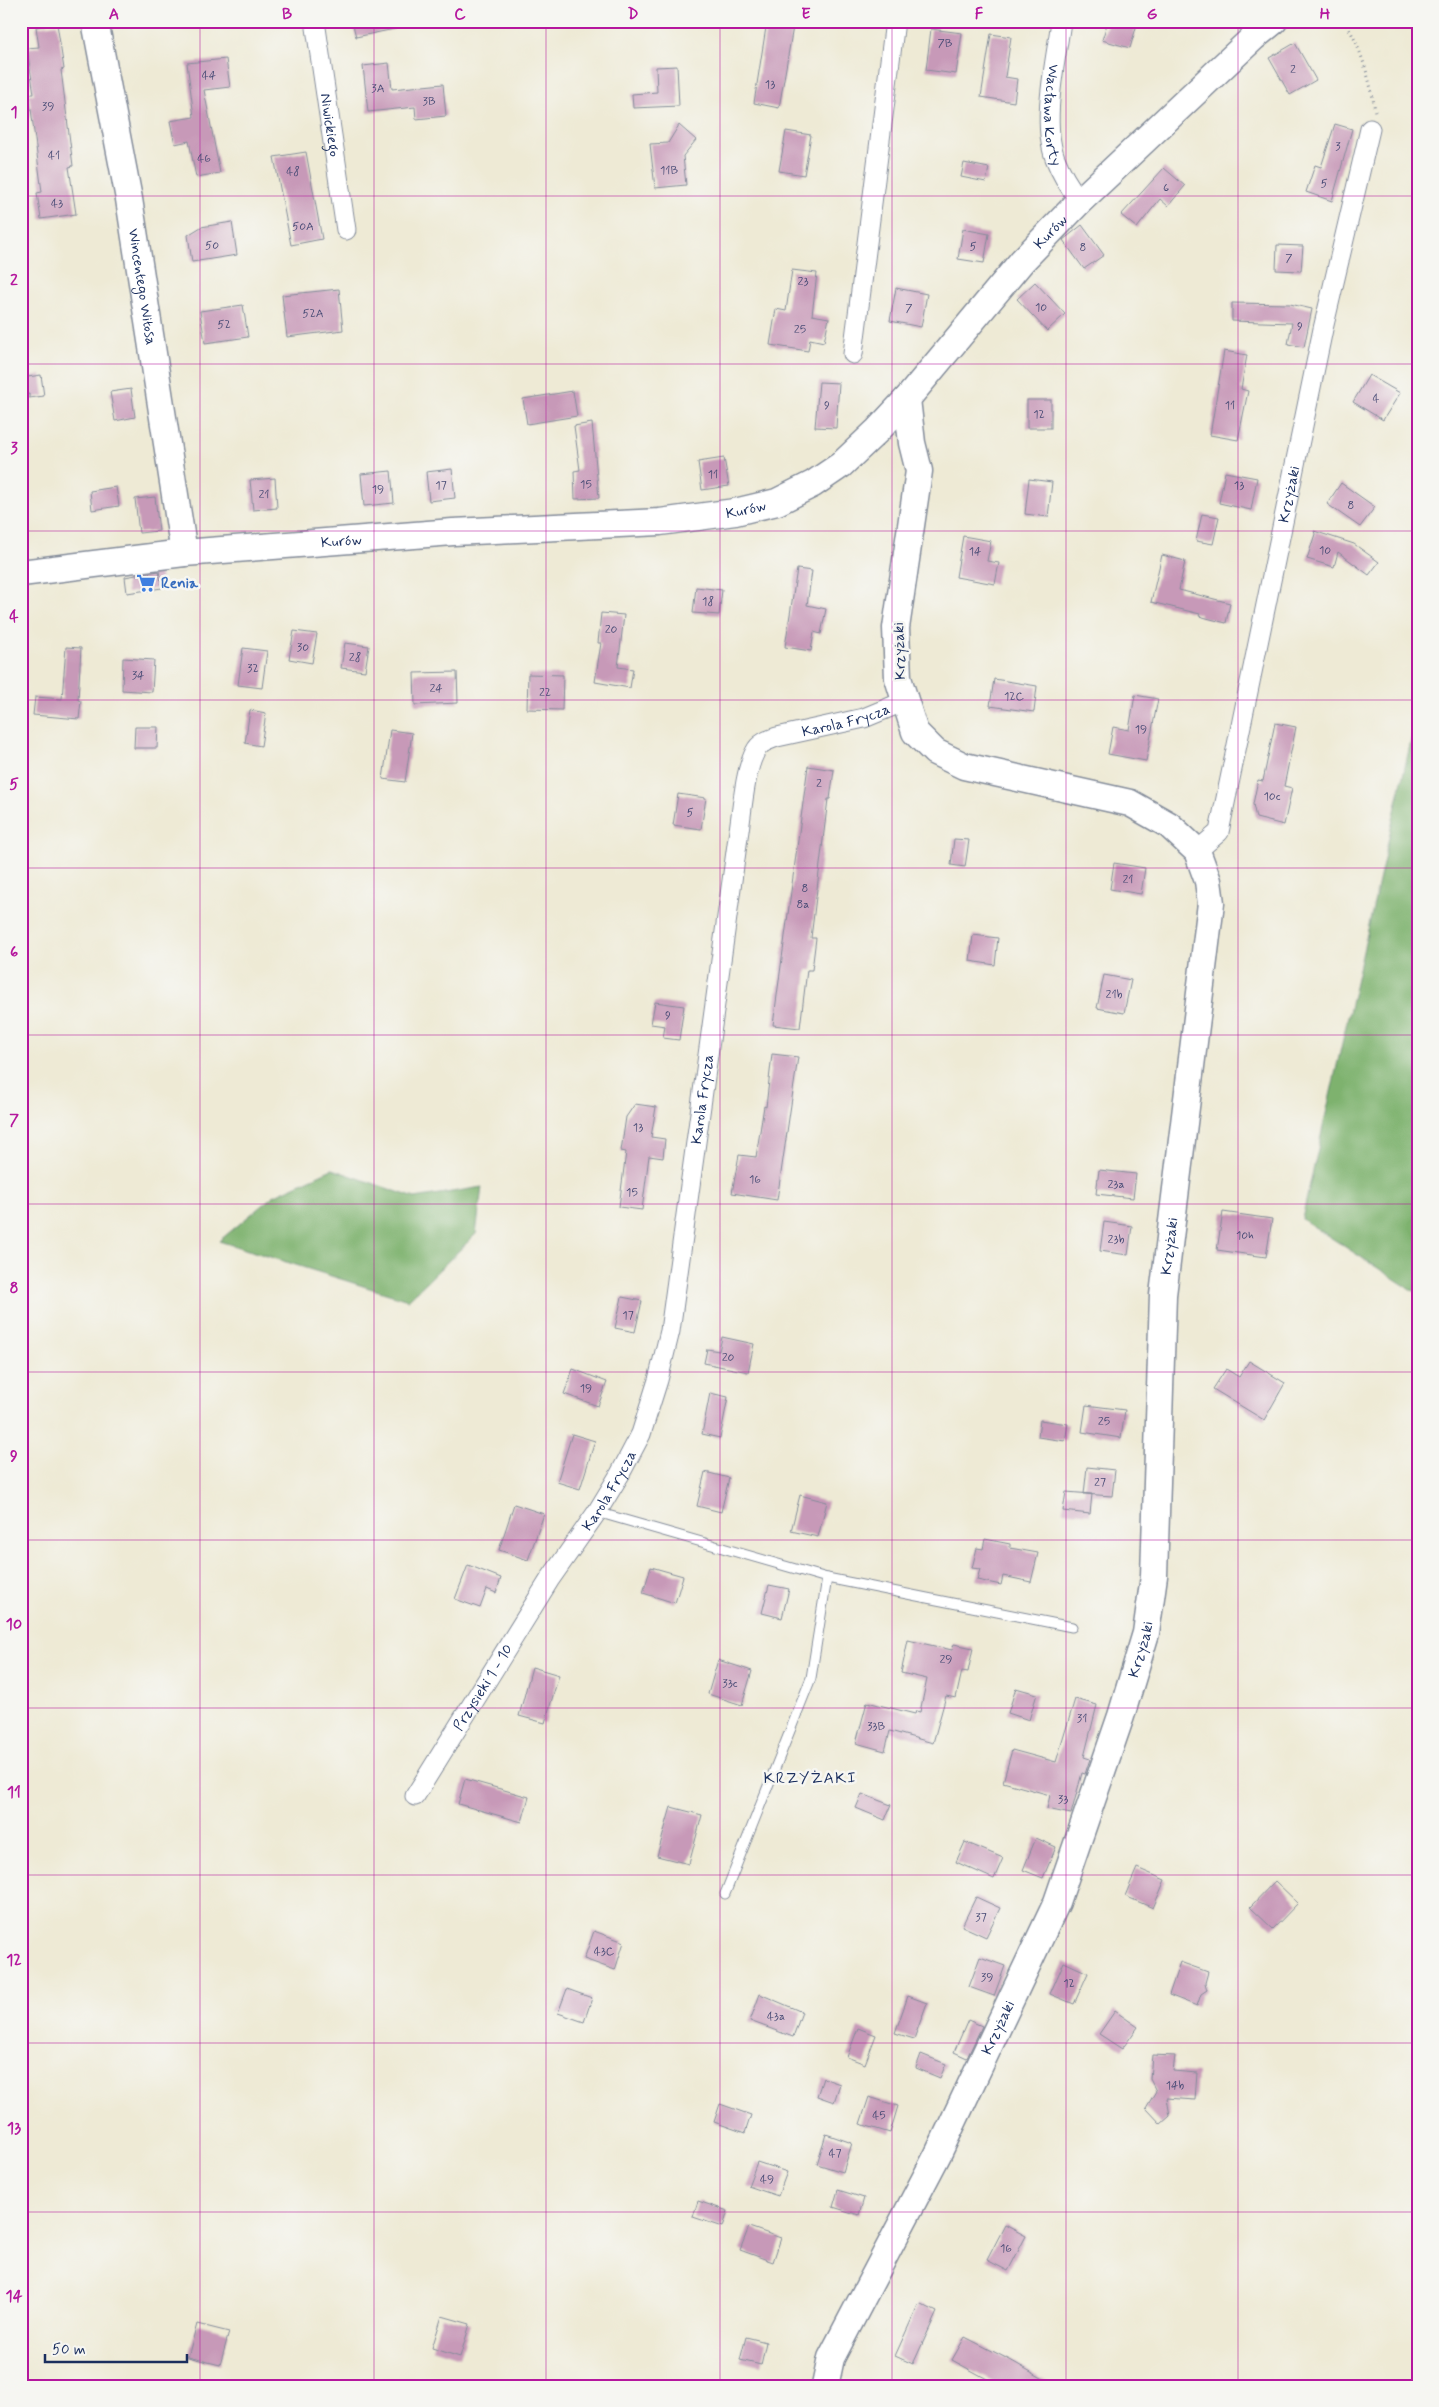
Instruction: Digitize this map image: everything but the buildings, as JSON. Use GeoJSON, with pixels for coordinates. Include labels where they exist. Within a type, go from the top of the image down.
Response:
{"type":"FeatureCollection","features":[{"type":"Feature","properties":{"kind":"street","name":"Wincentego Witosa"},"geometry":{"type":"LineString","coordinates":[[94,21],[129,199],[184,553]]}},
{"type":"Feature","properties":{"kind":"street","name":"Niwickiego"},"geometry":{"type":"LineString","coordinates":[[315,21],[346,230]]}},
{"type":"Feature","properties":{"kind":"street"},"geometry":{"type":"LineString","coordinates":[[853,354],[895,21]]}},
{"type":"Feature","properties":{"kind":"street","name":"Wacława Korty"},"geometry":{"type":"LineString","coordinates":[[1061,21],[1051,102],[1050,133],[1055,157],[1066,182],[1080,201]]}},
{"type":"Feature","properties":{"kind":"street","name":"Kurów"},"geometry":{"type":"LineString","coordinates":[[21,573],[184,553],[444,533],[660,522],[735,512],[777,502],[812,484],[841,464],[878,430],[907,399],[1022,261],[1080,201],[1253,38],[1274,21]]}},
{"type":"Feature","properties":{"kind":"street","name":"Krzyżaki"},"geometry":{"type":"LineString","coordinates":[[1197,851],[1219,832],[1323,329],[1370,129]]}},
{"type":"Feature","properties":{"kind":"street","name":"Krzyżaki"},"geometry":{"type":"LineString","coordinates":[[826,2386],[835,2350],[938,2154],[1057,1902],[1121,1716],[1146,1633],[1154,1576],[1163,1295],[1211,903],[1208,881],[1197,851],[1169,825],[1130,803],[964,766],[935,752],[915,732],[898,678],[896,628],[919,471],[912,443],[907,399]]}},
{"type":"Feature","properties":{"kind":"street"},"geometry":{"type":"LineString","coordinates":[[878,430],[912,443]]}},
{"type":"Feature","properties":{"kind":"street","name":"Karola Frycza"},"geometry":{"type":"LineString","coordinates":[[550,1579],[597,1512],[641,1434],[658,1380],[670,1331],[746,782],[755,752],[766,740],[864,718],[905,701]]}},
{"type":"Feature","properties":{"kind":"street","name":"Przysieki 1 - 10"},"geometry":{"type":"LineString","coordinates":[[415,1796],[550,1579]]}},
{"type":"Feature","properties":{"kind":"lane"},"geometry":{"type":"LineString","coordinates":[[597,1512],[827,1578],[1072,1627]]}},
{"type":"Feature","properties":{"kind":"lane"},"geometry":{"type":"LineString","coordinates":[[725,1894],[810,1678],[827,1578]]}},
{"type":"Feature","properties":{"kind":"path"},"geometry":{"type":"LineString","coordinates":[[1344,21],[1359,53],[1374,99],[1376,120],[1370,129]]}},
{"type":"Feature","properties":{"kind":"green space"},"geometry":{"type":"Polygon","coordinates":[[[1418,710],[1418,1294],[1302,1219],[1418,710]]]}},
{"type":"Feature","properties":{"kind":"green space"},"geometry":{"type":"Polygon","coordinates":[[[332,1169],[415,1198],[482,1187],[476,1234],[408,1300],[219,1241],[273,1196],[332,1169]]]}},
{"type":"Feature","properties":{"kind":"place","name":"Renia"},"geometry":{"type":"Point","coordinates":[146,583]}},
{"type":"Feature","properties":{"kind":"district","name":"KRZYŻAKI"},"geometry":{"type":"Point","coordinates":[810,1777]}}]}
